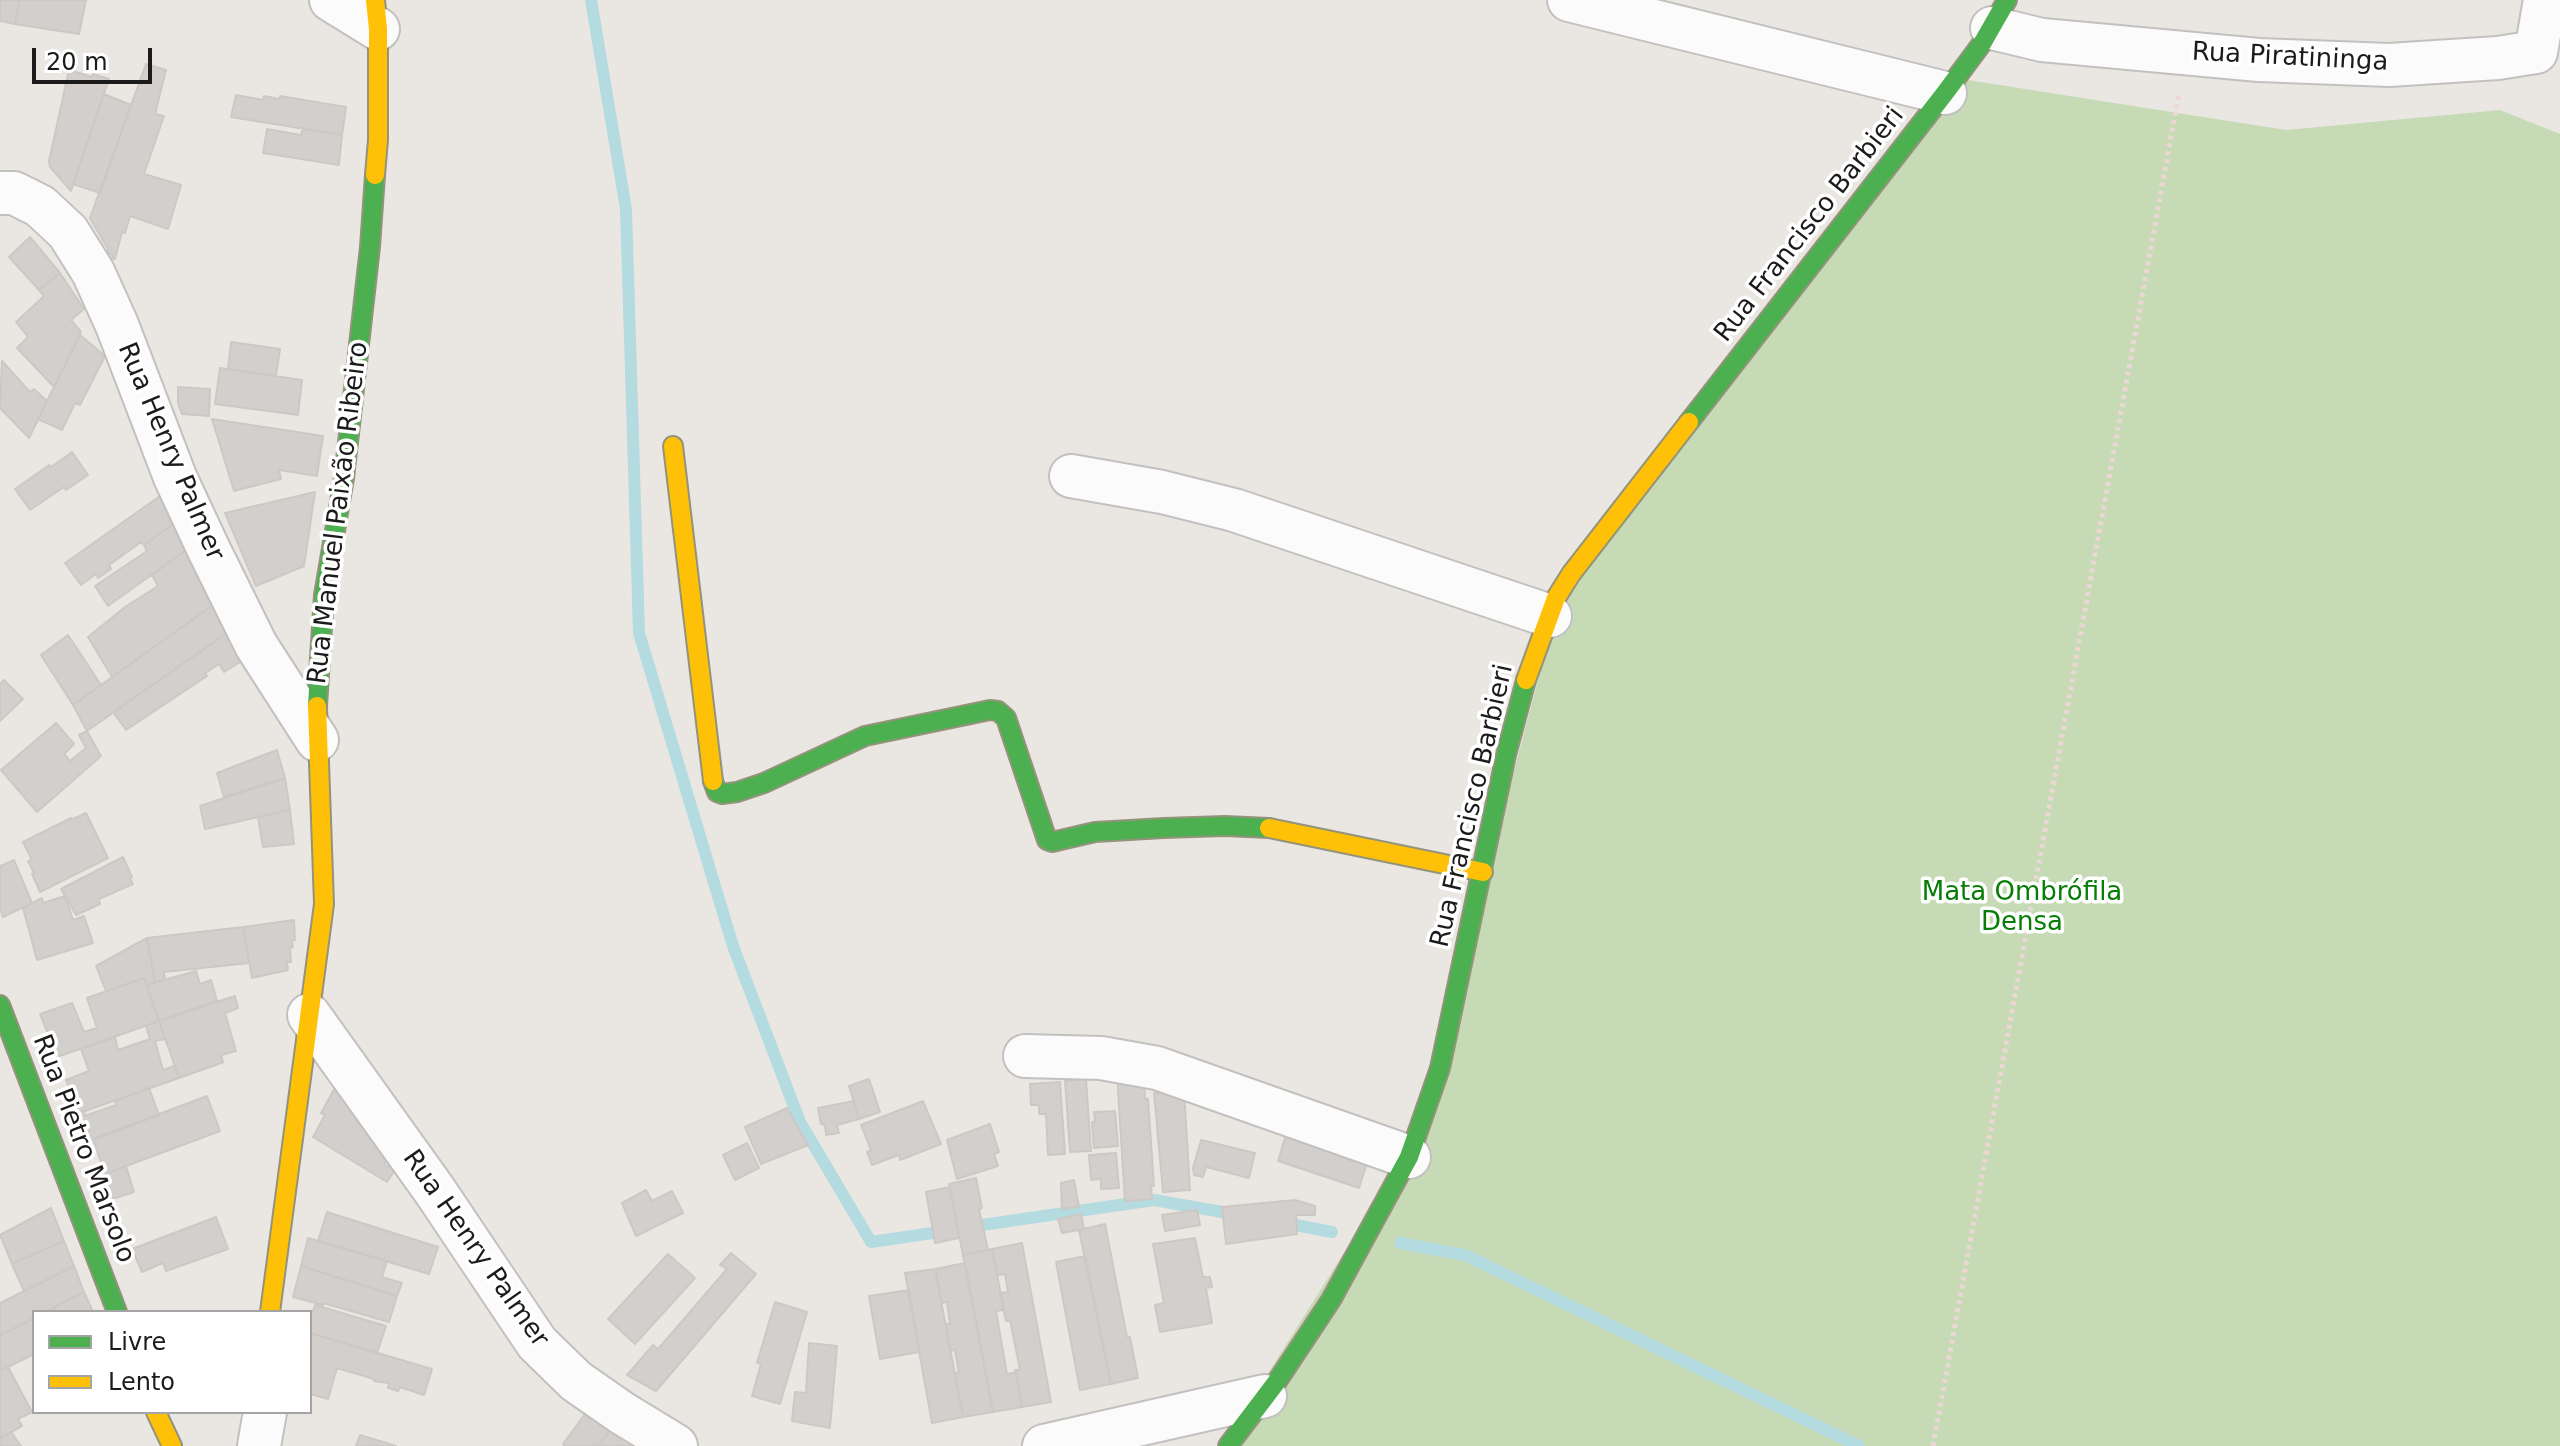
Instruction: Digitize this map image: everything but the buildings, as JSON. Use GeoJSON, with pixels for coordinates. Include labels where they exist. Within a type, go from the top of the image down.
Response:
{"type":"FeatureCollection","features":[{"type":"Feature","properties":{"kind":"street"},"geometry":{"type":"LineString","coordinates":[[331,0],[376,15]]}},
{"type":"Feature","properties":{"kind":"street"},"geometry":{"type":"LineString","coordinates":[[1569,0],[1945,93]]}},
{"type":"Feature","properties":{"kind":"street","name":"Rua Piratininga"},"geometry":{"type":"LineString","coordinates":[[2000,14],[2042,40],[2259,60],[2389,65],[2548,58],[2545,0]]}},
{"type":"Feature","properties":{"kind":"street","name":"Rua Francisco Barbieri"},"geometry":{"type":"LineString","coordinates":[[1228,1446],[1331,1300],[1409,1157],[1440,1068],[1506,755],[1530,666],[1556,598],[1571,574],[1945,93],[2000,14]]}},
{"type":"Feature","properties":{"kind":"street","name":"Rua Manuel Paixão Ribeiro"},"geometry":{"type":"LineString","coordinates":[[270,1310],[324,904],[317,692],[324,595],[344,478],[371,232],[378,140],[376,15]]}},
{"type":"Feature","properties":{"kind":"street","name":"Rua Henry Palmer"},"geometry":{"type":"LineString","coordinates":[[0,193],[14,193],[40,206],[68,232],[93,272],[117,325],[175,477],[208,548],[256,645],[317,740]]}},
{"type":"Feature","properties":{"kind":"street"},"geometry":{"type":"LineString","coordinates":[[673,446],[714,788],[717,792],[737,792],[764,783],[865,736],[990,710],[998,711],[1006,718],[1041,827],[1047,840],[1052,842],[1109,831],[1225,826],[1270,828],[1483,872]]}},
{"type":"Feature","properties":{"kind":"street"},"geometry":{"type":"LineString","coordinates":[[1071,476],[1162,492],[1234,510],[1550,616]]}},
{"type":"Feature","properties":{"kind":"street","name":"Rua Pietro Marsolo"},"geometry":{"type":"LineString","coordinates":[[0,1005],[116,1310]]}},
{"type":"Feature","properties":{"kind":"street","name":"Rua Henry Palmer"},"geometry":{"type":"LineString","coordinates":[[309,1015],[435,1191],[537,1343],[576,1381],[676,1446]]}},
{"type":"Feature","properties":{"kind":"street"},"geometry":{"type":"LineString","coordinates":[[1025,1056],[1101,1058],[1157,1068],[1409,1157]]}},
{"type":"Feature","properties":{"kind":"street"},"geometry":{"type":"LineString","coordinates":[[1044,1446],[1265,1396]]}},
{"type":"Feature","properties":{"kind":"street"},"geometry":{"type":"LineString","coordinates":[[157,1414],[172,1446]]}},
{"type":"Feature","properties":{"kind":"street"},"geometry":{"type":"LineString","coordinates":[[259,1446],[265,1414]]}},
{"type":"Feature","properties":{"kind":"path"},"geometry":{"type":"LineString","coordinates":[[1933,1446],[2186,53]]}},
{"type":"Feature","properties":{"kind":"green space","name":"Mata Ombrófila Densa"},"geometry":{"type":"Polygon","coordinates":[[[1949,77],[2286,130],[2500,110],[2560,134],[2560,1446],[1222,1446],[1417,1137],[1561,593],[1949,77]]]}},
{"type":"Feature","properties":{"kind":"waterway"},"geometry":{"type":"LineString","coordinates":[[591,0],[626,209],[639,633],[733,946],[800,1122],[871,1242],[946,1231]]}},
{"type":"Feature","properties":{"kind":"waterway"},"geometry":{"type":"LineString","coordinates":[[968,1227],[1154,1200],[1239,1215]]}},
{"type":"Feature","properties":{"kind":"waterway"},"geometry":{"type":"LineString","coordinates":[[1280,1222],[1332,1232]]}},
{"type":"Feature","properties":{"kind":"waterway"},"geometry":{"type":"LineString","coordinates":[[1400,1243],[1465,1255],[1859,1446]]}},
{"type":"Feature","properties":{"kind":"traffic: fast"},"geometry":{"type":"LineString","coordinates":[[1689,422],[1945,93],[1983,42],[2007,0]]}},
{"type":"Feature","properties":{"kind":"traffic: fast"},"geometry":{"type":"LineString","coordinates":[[317,706],[324,595],[344,478],[375,175]]}},
{"type":"Feature","properties":{"kind":"traffic: fast"},"geometry":{"type":"LineString","coordinates":[[1228,1446],[1278,1380],[1331,1300],[1409,1157],[1440,1068],[1506,755],[1526,680]]}},
{"type":"Feature","properties":{"kind":"traffic: fast"},"geometry":{"type":"LineString","coordinates":[[713,781],[717,792],[737,792],[764,783],[865,736],[990,710],[998,711],[1006,718],[1047,840],[1052,842],[1095,832],[1164,828],[1269,828]]}},
{"type":"Feature","properties":{"kind":"traffic: fast"},"geometry":{"type":"LineString","coordinates":[[0,1005],[116,1310]]}},
{"type":"Feature","properties":{"kind":"traffic: slow"},"geometry":{"type":"LineString","coordinates":[[375,0],[378,29],[375,175]]}},
{"type":"Feature","properties":{"kind":"traffic: slow"},"geometry":{"type":"LineString","coordinates":[[1526,680],[1556,598],[1571,574],[1689,422]]}},
{"type":"Feature","properties":{"kind":"traffic: slow"},"geometry":{"type":"LineString","coordinates":[[673,446],[713,781]]}},
{"type":"Feature","properties":{"kind":"traffic: slow"},"geometry":{"type":"LineString","coordinates":[[270,1310],[324,904],[317,706]]}},
{"type":"Feature","properties":{"kind":"traffic: slow"},"geometry":{"type":"LineString","coordinates":[[1269,828],[1483,872]]}},
{"type":"Feature","properties":{"kind":"traffic: slow"},"geometry":{"type":"LineString","coordinates":[[157,1414],[172,1446]]}}]}
